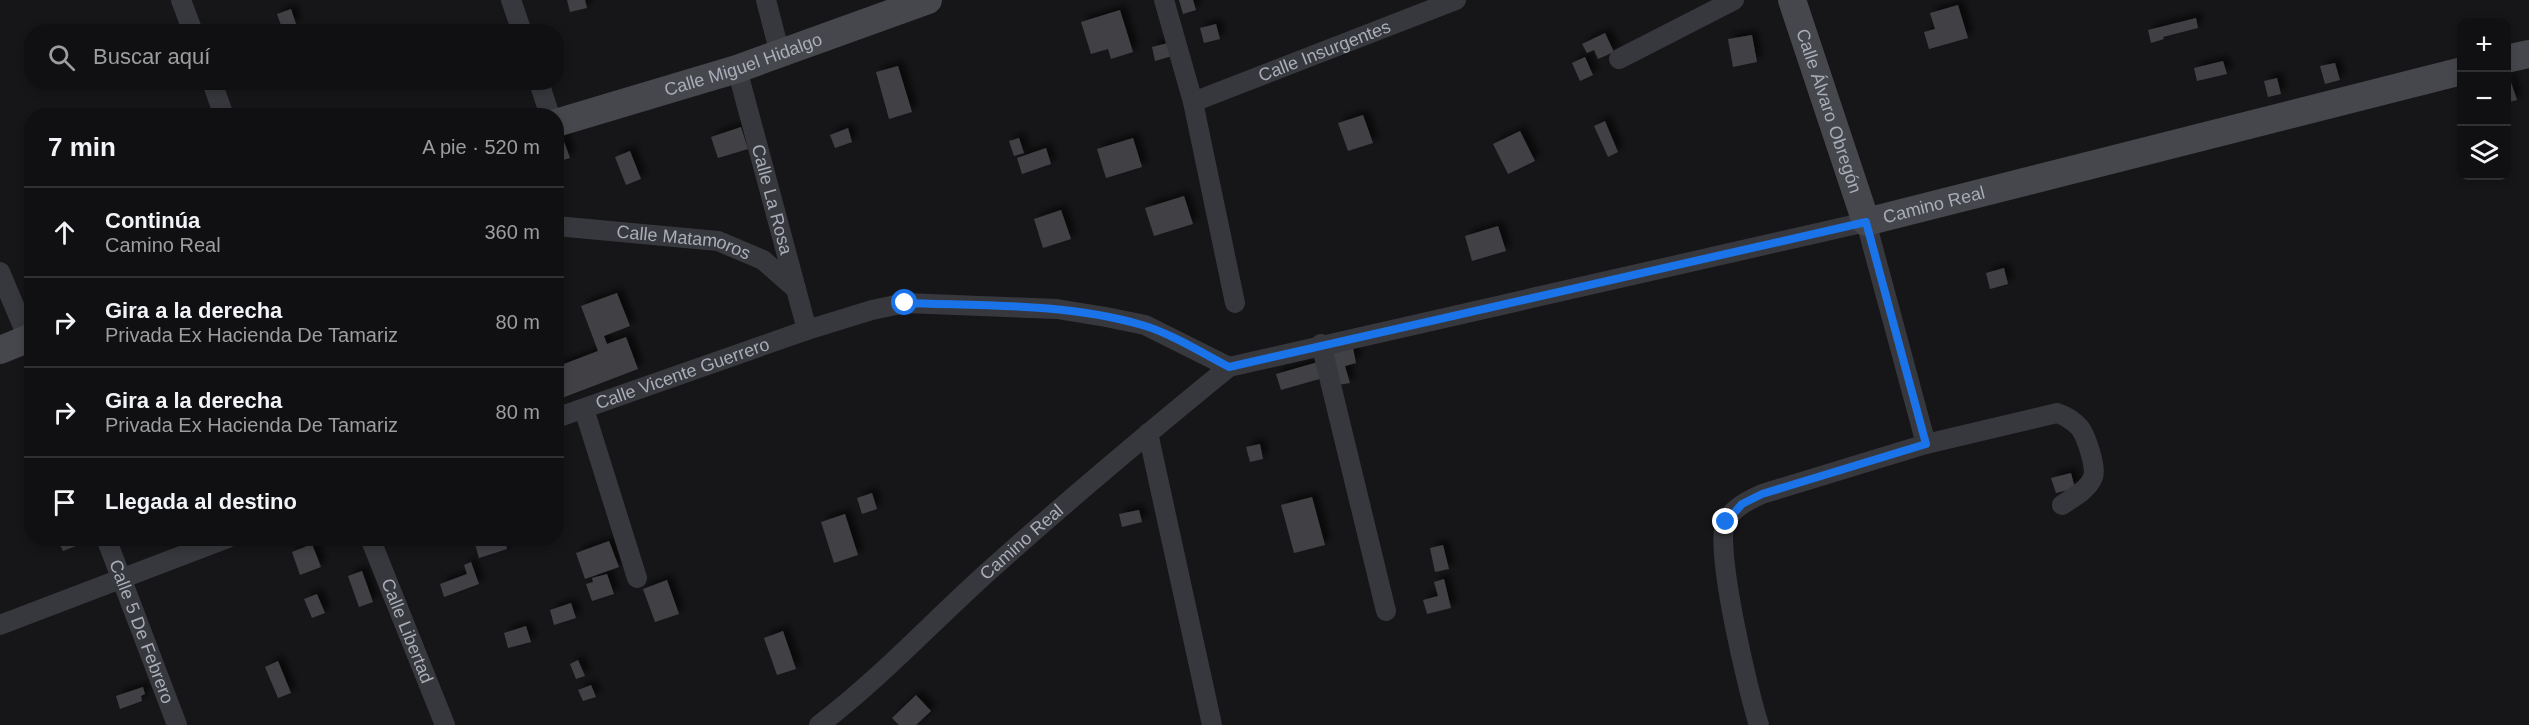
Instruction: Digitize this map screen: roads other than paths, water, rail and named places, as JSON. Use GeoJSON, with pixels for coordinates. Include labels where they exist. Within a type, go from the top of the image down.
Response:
{"type":"FeatureCollection","features":[{"type":"Feature","properties":{"kind":"street"},"geometry":{"type":"LineString","coordinates":[[181,0],[190,24]]}},
{"type":"Feature","properties":{"kind":"street"},"geometry":{"type":"LineString","coordinates":[[511,0],[519,24]]}},
{"type":"Feature","properties":{"kind":"street"},"geometry":{"type":"LineString","coordinates":[[766,0],[780,54]]}},
{"type":"Feature","properties":{"kind":"street","name":"Calle Miguel Hidalgo"},"geometry":{"type":"LineString","coordinates":[[564,121],[737,69],[928,0]]}},
{"type":"Feature","properties":{"kind":"street"},"geometry":{"type":"LineString","coordinates":[[1164,0],[1193,102],[1235,303]]}},
{"type":"Feature","properties":{"kind":"street"},"geometry":{"type":"LineString","coordinates":[[1619,59],[1734,0]]}},
{"type":"Feature","properties":{"kind":"street","name":"Calle Álvaro Obregón"},"geometry":{"type":"LineString","coordinates":[[1792,0],[1866,222]]}},
{"type":"Feature","properties":{"kind":"street","name":"Calle Insurgentes"},"geometry":{"type":"LineString","coordinates":[[1193,102],[1444,2]]}},
{"type":"Feature","properties":{"kind":"street"},"geometry":{"type":"LineString","coordinates":[[2511,58],[2529,54]]}},
{"type":"Feature","properties":{"kind":"street","name":"Calle La Rosa"},"geometry":{"type":"LineString","coordinates":[[737,69],[807,330]]}},
{"type":"Feature","properties":{"kind":"street","name":"Camino Real"},"geometry":{"type":"LineString","coordinates":[[819,725],[856,697],[989,570],[1229,367],[1321,344],[1866,222],[2458,72]]}},
{"type":"Feature","properties":{"kind":"street"},"geometry":{"type":"LineString","coordinates":[[215,90],[221,108]]}},
{"type":"Feature","properties":{"kind":"street"},"geometry":{"type":"LineString","coordinates":[[542,90],[547,108]]}},
{"type":"Feature","properties":{"kind":"street"},"geometry":{"type":"LineString","coordinates":[[1866,222],[1926,444]]}},
{"type":"Feature","properties":{"kind":"street","name":"Calle Matamoros"},"geometry":{"type":"LineString","coordinates":[[564,227],[718,241],[763,260],[797,291]]}},
{"type":"Feature","properties":{"kind":"street"},"geometry":{"type":"LineString","coordinates":[[0,272],[24,327]]}},
{"type":"Feature","properties":{"kind":"street"},"geometry":{"type":"LineString","coordinates":[[807,330],[872,310],[905,303],[1057,309],[1144,325],[1229,367]]}},
{"type":"Feature","properties":{"kind":"street","name":"Calle Vicente Guerrero"},"geometry":{"type":"LineString","coordinates":[[564,415],[807,330]]}},
{"type":"Feature","properties":{"kind":"street"},"geometry":{"type":"LineString","coordinates":[[0,350],[24,343]]}},
{"type":"Feature","properties":{"kind":"street"},"geometry":{"type":"LineString","coordinates":[[1321,344],[1386,611]]}},
{"type":"Feature","properties":{"kind":"street"},"geometry":{"type":"LineString","coordinates":[[584,409],[637,578]]}},
{"type":"Feature","properties":{"kind":"street"},"geometry":{"type":"LineString","coordinates":[[1760,725],[1734,624],[1723,538],[1726,522],[1742,504],[1762,494],[1926,444],[2056,413],[2068,417],[2082,430],[2095,469],[2093,479],[2086,487],[2062,505]]}},
{"type":"Feature","properties":{"kind":"street"},"geometry":{"type":"LineString","coordinates":[[1149,433],[1212,725]]}},
{"type":"Feature","properties":{"kind":"street","name":"Calle 5 De Febrero"},"geometry":{"type":"LineString","coordinates":[[109,546],[177,725]]}},
{"type":"Feature","properties":{"kind":"street"},"geometry":{"type":"LineString","coordinates":[[0,625],[207,546]]}},
{"type":"Feature","properties":{"kind":"street","name":"Calle Libertad"},"geometry":{"type":"LineString","coordinates":[[372,546],[445,725]]}}]}
